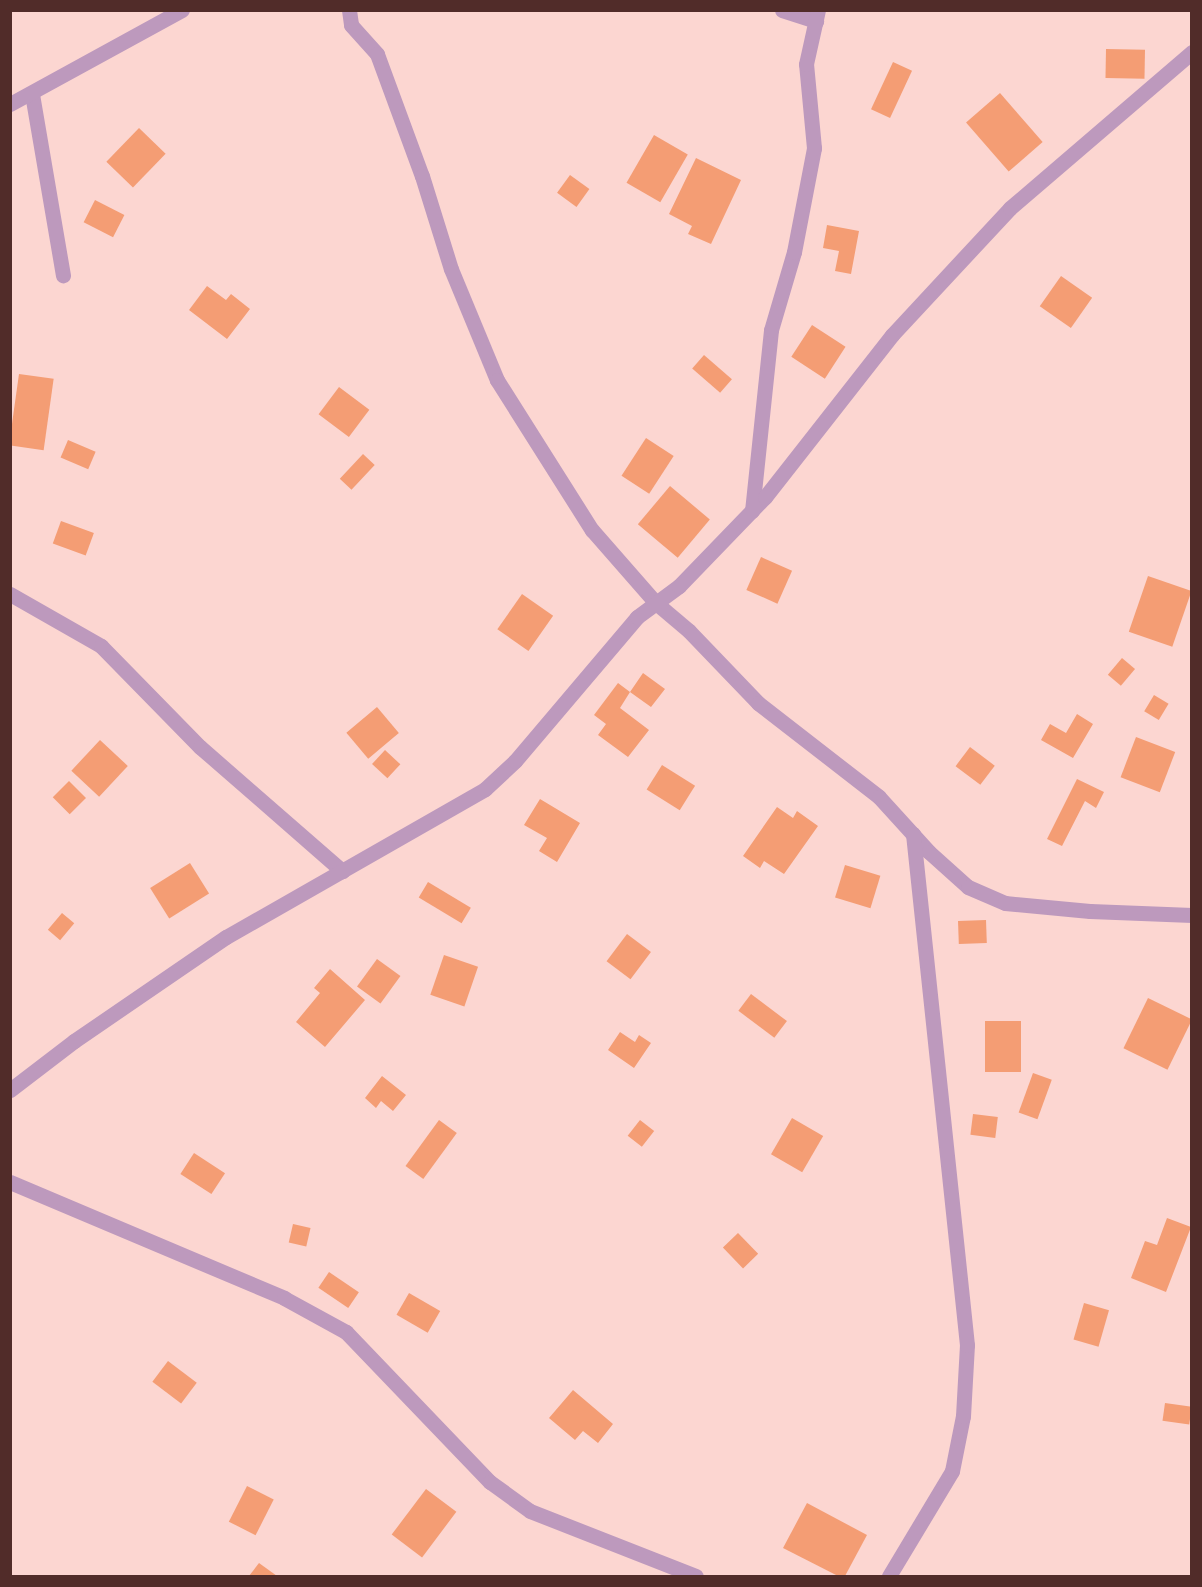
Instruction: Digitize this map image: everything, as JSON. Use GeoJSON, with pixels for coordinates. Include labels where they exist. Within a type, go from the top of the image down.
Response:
{"type":"FeatureCollection","features":[{"type":"Feature","properties":{"kind":"street"},"geometry":{"type":"LineString","coordinates":[[10,104],[182,10]]}},
{"type":"Feature","properties":{"kind":"street"},"geometry":{"type":"LineString","coordinates":[[349,10],[351,25],[377,54],[422,176],[455,279],[497,380],[592,530],[656,603],[689,631],[758,703],[879,797],[913,834],[968,887],[1005,903],[1090,911],[1191,915]]}},
{"type":"Feature","properties":{"kind":"street"},"geometry":{"type":"LineString","coordinates":[[752,511],[771,330],[794,252],[814,148],[806,64],[817,16],[782,10]]}},
{"type":"Feature","properties":{"kind":"street"},"geometry":{"type":"LineString","coordinates":[[10,1090],[74,1041],[226,937],[484,789],[515,761],[637,617],[679,586],[752,511],[892,335],[1010,208],[1191,52]]}},
{"type":"Feature","properties":{"kind":"street"},"geometry":{"type":"LineString","coordinates":[[32,94],[63,275]]}},
{"type":"Feature","properties":{"kind":"street"},"geometry":{"type":"LineString","coordinates":[[10,594],[101,646],[200,747],[342,871]]}},
{"type":"Feature","properties":{"kind":"street"},"geometry":{"type":"LineString","coordinates":[[889,1576],[952,1471],[963,1416],[967,1345],[913,834]]}},
{"type":"Feature","properties":{"kind":"street"},"geometry":{"type":"LineString","coordinates":[[10,1182],[284,1298],[346,1332],[490,1482],[530,1511],[696,1576]]}},
{"type":"Feature","properties":{"kind":"building"},"geometry":{"type":"Polygon","coordinates":[[[1106,49],[1145,50],[1144,79],[1105,78],[1106,49]]]}},
{"type":"Feature","properties":{"kind":"building"},"geometry":{"type":"Polygon","coordinates":[[[893,62],[912,71],[890,118],[871,109],[893,62]]]}},
{"type":"Feature","properties":{"kind":"building"},"geometry":{"type":"Polygon","coordinates":[[[1000,93],[1043,142],[1009,172],[966,123],[1000,93]]]}},
{"type":"Feature","properties":{"kind":"building"},"geometry":{"type":"Polygon","coordinates":[[[139,128],[166,154],[133,188],[106,162],[139,128]]]}},
{"type":"Feature","properties":{"kind":"building"},"geometry":{"type":"Polygon","coordinates":[[[654,135],[688,154],[660,202],[626,183],[654,135]]]}},
{"type":"Feature","properties":{"kind":"building"},"geometry":{"type":"Polygon","coordinates":[[[696,158],[741,180],[711,244],[688,234],[692,226],[669,214],[696,158]]]}},
{"type":"Feature","properties":{"kind":"building"},"geometry":{"type":"Polygon","coordinates":[[[570,175],[589,189],[576,207],[557,193],[570,175]]]}},
{"type":"Feature","properties":{"kind":"building"},"geometry":{"type":"Polygon","coordinates":[[[95,200],[124,215],[113,237],[84,222],[95,200]]]}},
{"type":"Feature","properties":{"kind":"building"},"geometry":{"type":"Polygon","coordinates":[[[827,225],[859,231],[851,274],[835,271],[839,251],[823,248],[827,225]]]}},
{"type":"Feature","properties":{"kind":"building"},"geometry":{"type":"Polygon","coordinates":[[[1061,276],[1092,298],[1071,328],[1040,306],[1061,276]]]}},
{"type":"Feature","properties":{"kind":"building"},"geometry":{"type":"Polygon","coordinates":[[[207,286],[226,300],[231,294],[250,309],[227,339],[189,310],[207,286]]]}},
{"type":"Feature","properties":{"kind":"building"},"geometry":{"type":"Polygon","coordinates":[[[812,325],[846,347],[825,379],[791,357],[812,325]]]}},
{"type":"Feature","properties":{"kind":"building"},"geometry":{"type":"Polygon","coordinates":[[[704,355],[732,379],[720,393],[692,369],[704,355]]]}},
{"type":"Feature","properties":{"kind":"building"},"geometry":{"type":"Polygon","coordinates":[[[19,374],[54,379],[44,450],[10,445],[19,374]]]}},
{"type":"Feature","properties":{"kind":"building"},"geometry":{"type":"Polygon","coordinates":[[[339,387],[369,410],[349,437],[319,414],[339,387]]]}},
{"type":"Feature","properties":{"kind":"building"},"geometry":{"type":"Polygon","coordinates":[[[646,438],[674,456],[649,494],[621,476],[646,438]]]}},
{"type":"Feature","properties":{"kind":"building"},"geometry":{"type":"Polygon","coordinates":[[[68,440],[96,452],[88,469],[61,457],[68,440]]]}},
{"type":"Feature","properties":{"kind":"building"},"geometry":{"type":"Polygon","coordinates":[[[363,454],[375,465],[352,490],[340,479],[363,454]]]}},
{"type":"Feature","properties":{"kind":"building"},"geometry":{"type":"Polygon","coordinates":[[[670,486],[710,519],[678,558],[638,524],[670,486]]]}},
{"type":"Feature","properties":{"kind":"building"},"geometry":{"type":"Polygon","coordinates":[[[61,521],[94,533],[86,556],[53,544],[61,521]]]}},
{"type":"Feature","properties":{"kind":"building"},"geometry":{"type":"Polygon","coordinates":[[[761,557],[792,571],[777,604],[746,590],[761,557]]]}},
{"type":"Feature","properties":{"kind":"building"},"geometry":{"type":"Polygon","coordinates":[[[1148,576],[1191,591],[1172,647],[1129,632],[1148,576]]]}},
{"type":"Feature","properties":{"kind":"building"},"geometry":{"type":"Polygon","coordinates":[[[522,594],[553,616],[528,651],[497,629],[522,594]]]}},
{"type":"Feature","properties":{"kind":"building"},"geometry":{"type":"Polygon","coordinates":[[[1122,658],[1135,669],[1121,686],[1108,675],[1122,658]]]}},
{"type":"Feature","properties":{"kind":"building"},"geometry":{"type":"Polygon","coordinates":[[[643,673],[665,689],[651,707],[630,692],[643,673]]]}},
{"type":"Feature","properties":{"kind":"building"},"geometry":{"type":"Polygon","coordinates":[[[618,683],[630,692],[620,708],[649,730],[628,757],[598,735],[606,724],[594,715],[618,683]]]}},
{"type":"Feature","properties":{"kind":"building"},"geometry":{"type":"Polygon","coordinates":[[[1154,695],[1169,704],[1159,720],[1144,711],[1154,695]]]}},
{"type":"Feature","properties":{"kind":"building"},"geometry":{"type":"Polygon","coordinates":[[[377,707],[399,733],[368,759],[346,733],[377,707]]]}},
{"type":"Feature","properties":{"kind":"building"},"geometry":{"type":"Polygon","coordinates":[[[1077,714],[1093,724],[1073,758],[1041,740],[1050,724],[1066,733],[1077,714]]]}},
{"type":"Feature","properties":{"kind":"building"},"geometry":{"type":"Polygon","coordinates":[[[1136,737],[1175,752],[1160,792],[1121,777],[1136,737]]]}},
{"type":"Feature","properties":{"kind":"building"},"geometry":{"type":"Polygon","coordinates":[[[100,740],[128,766],[99,797],[71,771],[100,740]]]}},
{"type":"Feature","properties":{"kind":"building"},"geometry":{"type":"Polygon","coordinates":[[[970,747],[995,766],[980,785],[956,766],[970,747]]]}},
{"type":"Feature","properties":{"kind":"building"},"geometry":{"type":"Polygon","coordinates":[[[385,750],[400,764],[387,778],[372,764],[385,750]]]}},
{"type":"Feature","properties":{"kind":"building"},"geometry":{"type":"Polygon","coordinates":[[[662,765],[695,786],[680,810],[647,790],[662,765]]]}},
{"type":"Feature","properties":{"kind":"building"},"geometry":{"type":"Polygon","coordinates":[[[1077,779],[1104,792],[1096,808],[1085,801],[1062,846],[1047,839],[1077,779]]]}},
{"type":"Feature","properties":{"kind":"building"},"geometry":{"type":"Polygon","coordinates":[[[69,781],[86,798],[70,814],[53,797],[69,781]]]}},
{"type":"Feature","properties":{"kind":"building"},"geometry":{"type":"Polygon","coordinates":[[[540,799],[580,823],[557,862],[539,851],[547,838],[524,825],[540,799]]]}},
{"type":"Feature","properties":{"kind":"building"},"geometry":{"type":"Polygon","coordinates":[[[777,807],[793,818],[797,811],[818,826],[784,874],[764,861],[760,868],[743,856],[777,807]]]}},
{"type":"Feature","properties":{"kind":"building"},"geometry":{"type":"Polygon","coordinates":[[[190,863],[209,894],[169,918],[150,888],[190,863]]]}},
{"type":"Feature","properties":{"kind":"building"},"geometry":{"type":"Polygon","coordinates":[[[845,865],[880,876],[870,908],[835,898],[845,865]]]}},
{"type":"Feature","properties":{"kind":"building"},"geometry":{"type":"Polygon","coordinates":[[[428,882],[471,908],[462,923],[419,897],[428,882]]]}},
{"type":"Feature","properties":{"kind":"building"},"geometry":{"type":"Polygon","coordinates":[[[62,913],[74,923],[60,940],[48,930],[62,913]]]}},
{"type":"Feature","properties":{"kind":"building"},"geometry":{"type":"Polygon","coordinates":[[[986,920],[987,943],[959,944],[958,921],[986,920]]]}},
{"type":"Feature","properties":{"kind":"building"},"geometry":{"type":"Polygon","coordinates":[[[627,934],[651,952],[630,979],[607,961],[627,934]]]}},
{"type":"Feature","properties":{"kind":"building"},"geometry":{"type":"Polygon","coordinates":[[[444,955],[478,967],[464,1006],[430,995],[444,955]]]}},
{"type":"Feature","properties":{"kind":"building"},"geometry":{"type":"Polygon","coordinates":[[[377,959],[400,976],[380,1004],[357,987],[377,959]]]}},
{"type":"Feature","properties":{"kind":"building"},"geometry":{"type":"Polygon","coordinates":[[[330,969],[365,1000],[325,1047],[296,1022],[320,993],[314,988],[330,969]]]}},
{"type":"Feature","properties":{"kind":"building"},"geometry":{"type":"Polygon","coordinates":[[[751,994],[787,1021],[774,1038],[738,1011],[751,994]]]}},
{"type":"Feature","properties":{"kind":"building"},"geometry":{"type":"Polygon","coordinates":[[[1148,998],[1192,1019],[1167,1070],[1123,1048],[1148,998]]]}},
{"type":"Feature","properties":{"kind":"building"},"geometry":{"type":"Polygon","coordinates":[[[985,1021],[1021,1021],[1021,1072],[985,1072],[985,1021]]]}},
{"type":"Feature","properties":{"kind":"building"},"geometry":{"type":"Polygon","coordinates":[[[620,1032],[635,1042],[639,1035],[651,1043],[634,1068],[608,1050],[620,1032]]]}},
{"type":"Feature","properties":{"kind":"building"},"geometry":{"type":"Polygon","coordinates":[[[1033,1073],[1052,1080],[1037,1119],[1019,1112],[1033,1073]]]}},
{"type":"Feature","properties":{"kind":"building"},"geometry":{"type":"Polygon","coordinates":[[[382,1076],[406,1095],[393,1111],[381,1101],[376,1108],[365,1098],[382,1076]]]}},
{"type":"Feature","properties":{"kind":"building"},"geometry":{"type":"Polygon","coordinates":[[[973,1114],[998,1117],[995,1138],[970,1135],[973,1114]]]}},
{"type":"Feature","properties":{"kind":"building"},"geometry":{"type":"Polygon","coordinates":[[[792,1118],[823,1136],[802,1172],[771,1154],[792,1118]]]}},
{"type":"Feature","properties":{"kind":"building"},"geometry":{"type":"Polygon","coordinates":[[[439,1120],[457,1133],[423,1179],[405,1166],[439,1120]]]}},
{"type":"Feature","properties":{"kind":"building"},"geometry":{"type":"Polygon","coordinates":[[[640,1120],[654,1131],[642,1147],[628,1136],[640,1120]]]}},
{"type":"Feature","properties":{"kind":"building"},"geometry":{"type":"Polygon","coordinates":[[[194,1153],[225,1173],[211,1194],[180,1174],[194,1153]]]}},
{"type":"Feature","properties":{"kind":"building"},"geometry":{"type":"Polygon","coordinates":[[[1167,1218],[1191,1227],[1166,1292],[1131,1278],[1145,1241],[1157,1245],[1167,1218]]]}},
{"type":"Feature","properties":{"kind":"building"},"geometry":{"type":"Polygon","coordinates":[[[293,1224],[311,1228],[306,1247],[289,1243],[293,1224]]]}},
{"type":"Feature","properties":{"kind":"building"},"geometry":{"type":"Polygon","coordinates":[[[738,1233],[758,1254],[743,1268],[723,1248],[738,1233]]]}},
{"type":"Feature","properties":{"kind":"building"},"geometry":{"type":"Polygon","coordinates":[[[329,1272],[359,1292],[348,1308],[318,1288],[329,1272]]]}},
{"type":"Feature","properties":{"kind":"building"},"geometry":{"type":"Polygon","coordinates":[[[409,1293],[440,1311],[428,1333],[397,1315],[409,1293]]]}},
{"type":"Feature","properties":{"kind":"building"},"geometry":{"type":"Polygon","coordinates":[[[1084,1303],[1109,1310],[1099,1347],[1074,1340],[1084,1303]]]}},
{"type":"Feature","properties":{"kind":"building"},"geometry":{"type":"Polygon","coordinates":[[[168,1361],[197,1383],[181,1403],[152,1382],[168,1361]]]}},
{"type":"Feature","properties":{"kind":"building"},"geometry":{"type":"Polygon","coordinates":[[[573,1390],[613,1424],[598,1443],[583,1431],[575,1440],[549,1418],[573,1390]]]}},
{"type":"Feature","properties":{"kind":"building"},"geometry":{"type":"Polygon","coordinates":[[[1165,1403],[1192,1407],[1189,1425],[1162,1421],[1165,1403]]]}},
{"type":"Feature","properties":{"kind":"building"},"geometry":{"type":"Polygon","coordinates":[[[247,1486],[274,1500],[256,1535],[229,1522],[247,1486]]]}},
{"type":"Feature","properties":{"kind":"building"},"geometry":{"type":"Polygon","coordinates":[[[426,1489],[456,1512],[422,1557],[392,1535],[426,1489]]]}},
{"type":"Feature","properties":{"kind":"building"},"geometry":{"type":"Polygon","coordinates":[[[807,1503],[867,1535],[845,1576],[838,1576],[783,1548],[807,1503]]]}},
{"type":"Feature","properties":{"kind":"building"},"geometry":{"type":"Polygon","coordinates":[[[259,1563],[277,1576],[249,1576],[259,1563]]]}}]}
